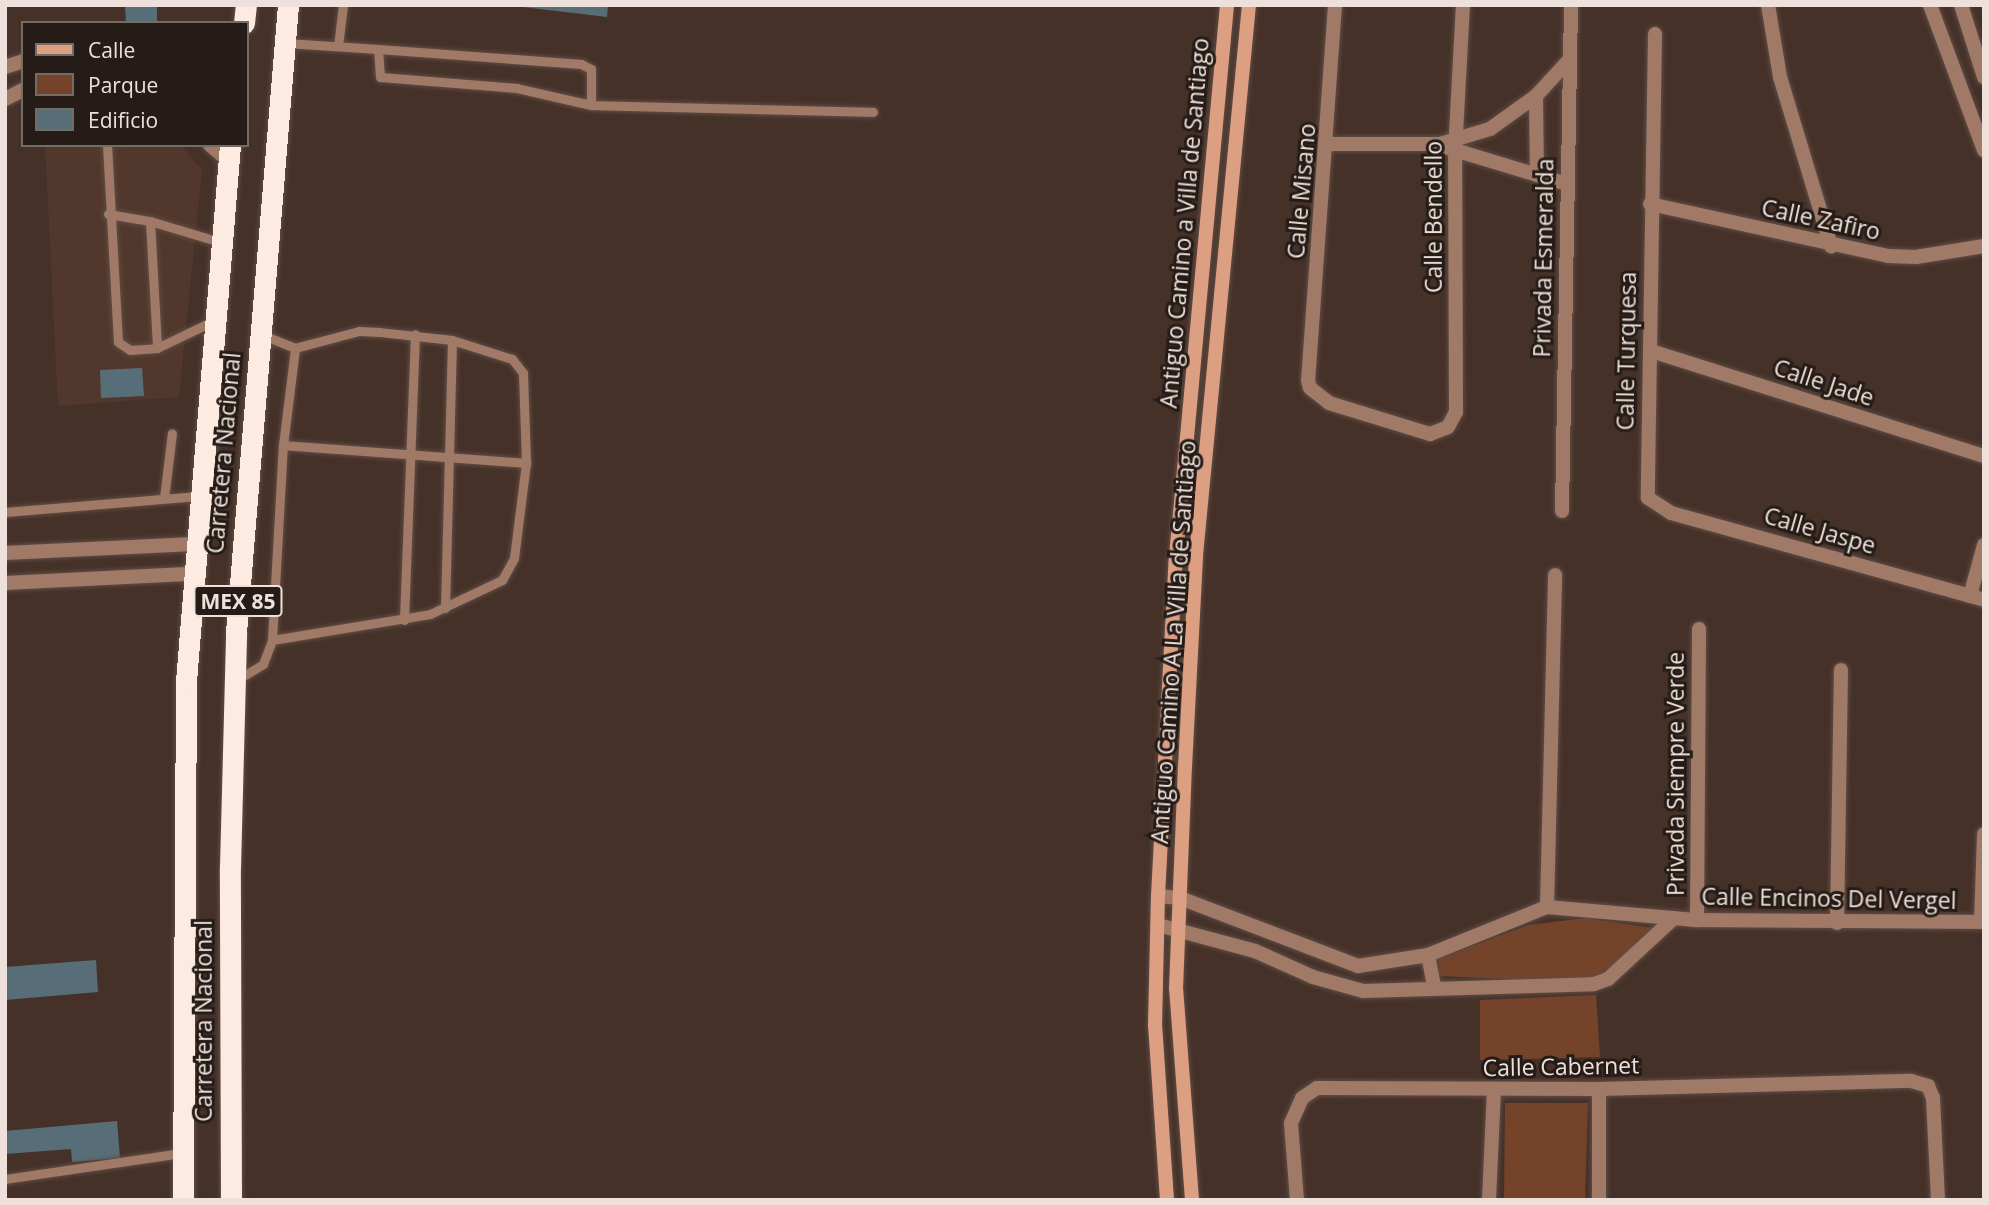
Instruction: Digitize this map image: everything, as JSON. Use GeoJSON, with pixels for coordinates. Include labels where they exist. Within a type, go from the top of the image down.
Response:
{"type":"FeatureCollection","features":[{"type":"Feature","properties":{"kind":"highway","name":"Carretera Nacional"},"geometry":{"type":"LineString","coordinates":[[231,1200],[234,682],[259,333],[288,5]]}},
{"type":"Feature","properties":{"kind":"highway","name":"Carretera Nacional"},"geometry":{"type":"LineString","coordinates":[[178,1199],[182,1153],[186,681],[198,496],[230,153]]}},
{"type":"Feature","properties":{"kind":"street","name":"Antiguo Camino a Villa de Santiago"},"geometry":{"type":"LineString","coordinates":[[1167,1200],[1155,1026],[1158,896],[1176,556],[1227,5]]}},
{"type":"Feature","properties":{"kind":"street","name":"Antiguo Camino A La Villa de Santiago"},"geometry":{"type":"LineString","coordinates":[[1192,1200],[1178,1029],[1180,898],[1196,555],[1249,5]]}},
{"type":"Feature","properties":{"kind":"street","name":"Calle Misano"},"geometry":{"type":"LineString","coordinates":[[1335,5],[1328,144],[1308,380],[1310,388],[1329,403],[1419,433],[1448,427]]}},
{"type":"Feature","properties":{"kind":"street","name":"Calle Bendello"},"geometry":{"type":"LineString","coordinates":[[1448,427],[1456,412],[1455,145],[1463,5]]}},
{"type":"Feature","properties":{"kind":"street","name":"Privada Esmeralda"},"geometry":{"type":"LineString","coordinates":[[1562,511],[1571,5]]}},
{"type":"Feature","properties":{"kind":"street"},"geometry":{"type":"LineString","coordinates":[[1768,5],[1780,77],[1831,246]]}},
{"type":"Feature","properties":{"kind":"street"},"geometry":{"type":"LineString","coordinates":[[1930,5],[1951,73],[1984,150]]}},
{"type":"Feature","properties":{"kind":"street"},"geometry":{"type":"LineString","coordinates":[[1961,5],[1984,77]]}},
{"type":"Feature","properties":{"kind":"street","name":"Calle Turquesa"},"geometry":{"type":"LineString","coordinates":[[1647,498],[1655,34]]}},
{"type":"Feature","properties":{"kind":"street"},"geometry":{"type":"LineString","coordinates":[[1455,145],[1490,129],[1536,96],[1569,60]]}},
{"type":"Feature","properties":{"kind":"street"},"geometry":{"type":"LineString","coordinates":[[5,99],[21,91]]}},
{"type":"Feature","properties":{"kind":"street"},"geometry":{"type":"LineString","coordinates":[[1536,96],[1537,176]]}},
{"type":"Feature","properties":{"kind":"street"},"geometry":{"type":"LineString","coordinates":[[1328,144],[1455,145],[1537,176],[1567,184]]}},
{"type":"Feature","properties":{"kind":"street","name":"Calle Zafiro"},"geometry":{"type":"LineString","coordinates":[[1650,204],[1831,246],[1916,257],[1984,246]]}},
{"type":"Feature","properties":{"kind":"street","name":"Calle Jade"},"geometry":{"type":"LineString","coordinates":[[1651,351],[1984,456]]}},
{"type":"Feature","properties":{"kind":"street","name":"Calle Jaspe"},"geometry":{"type":"LineString","coordinates":[[1647,498],[1671,513],[1977,598]]}},
{"type":"Feature","properties":{"kind":"street"},"geometry":{"type":"LineString","coordinates":[[5,553],[194,544]]}},
{"type":"Feature","properties":{"kind":"street"},"geometry":{"type":"LineString","coordinates":[[1977,598],[1984,545]]}},
{"type":"Feature","properties":{"kind":"street"},"geometry":{"type":"LineString","coordinates":[[5,583],[192,574]]}},
{"type":"Feature","properties":{"kind":"street"},"geometry":{"type":"LineString","coordinates":[[1547,907],[1555,575]]}},
{"type":"Feature","properties":{"kind":"street","name":"Privada Siempre Verde"},"geometry":{"type":"LineString","coordinates":[[1697,920],[1699,629]]}},
{"type":"Feature","properties":{"kind":"street"},"geometry":{"type":"LineString","coordinates":[[1838,923],[1841,670]]}},
{"type":"Feature","properties":{"kind":"street"},"geometry":{"type":"LineString","coordinates":[[1983,922],[1984,834]]}},
{"type":"Feature","properties":{"kind":"street","name":"Calle Encinos Del Vergel"},"geometry":{"type":"LineString","coordinates":[[1158,896],[1180,898],[1358,965],[1428,955],[1547,907],[1697,920],[1983,922]]}},
{"type":"Feature","properties":{"kind":"street","name":"Calle Encinos Del Vergel"},"geometry":{"type":"LineString","coordinates":[[1158,925],[1179,927],[1255,951],[1340,986],[1363,991],[1434,986],[1594,984],[1608,979],[1674,918]]}},
{"type":"Feature","properties":{"kind":"street"},"geometry":{"type":"LineString","coordinates":[[1428,955],[1434,986]]}},
{"type":"Feature","properties":{"kind":"street","name":"Calle Cabernet"},"geometry":{"type":"LineString","coordinates":[[1297,1200],[1291,1123],[1308,1092],[1599,1089],[1911,1081],[1928,1086],[1934,1104],[1938,1200]]}},
{"type":"Feature","properties":{"kind":"street"},"geometry":{"type":"LineString","coordinates":[[1599,1089],[1599,1200]]}},
{"type":"Feature","properties":{"kind":"street"},"geometry":{"type":"LineString","coordinates":[[1489,1200],[1494,1090]]}},
{"type":"Feature","properties":{"kind":"lane"},"geometry":{"type":"LineString","coordinates":[[338,46],[343,5]]}},
{"type":"Feature","properties":{"kind":"lane"},"geometry":{"type":"LineString","coordinates":[[285,43],[581,64],[591,69],[591,105]]}},
{"type":"Feature","properties":{"kind":"lane"},"geometry":{"type":"LineString","coordinates":[[378,49],[380,78],[517,88],[591,105],[873,112]]}},
{"type":"Feature","properties":{"kind":"lane"},"geometry":{"type":"LineString","coordinates":[[107,147],[108,214],[116,337],[130,350],[157,348],[213,321]]}},
{"type":"Feature","properties":{"kind":"lane"},"geometry":{"type":"LineString","coordinates":[[108,214],[150,221],[220,242]]}},
{"type":"Feature","properties":{"kind":"lane"},"geometry":{"type":"LineString","coordinates":[[150,221],[157,348]]}},
{"type":"Feature","properties":{"kind":"lane"},"geometry":{"type":"LineString","coordinates":[[259,333],[295,348],[359,331],[415,334],[452,340],[512,359],[523,373],[526,463],[514,558],[502,580],[445,608],[404,620],[272,640]]}},
{"type":"Feature","properties":{"kind":"lane"},"geometry":{"type":"LineString","coordinates":[[404,620],[415,334]]}},
{"type":"Feature","properties":{"kind":"lane"},"geometry":{"type":"LineString","coordinates":[[445,608],[452,340]]}},
{"type":"Feature","properties":{"kind":"lane"},"geometry":{"type":"LineString","coordinates":[[234,682],[263,664],[272,640],[283,445],[295,348]]}},
{"type":"Feature","properties":{"kind":"lane"},"geometry":{"type":"LineString","coordinates":[[164,498],[172,433]]}},
{"type":"Feature","properties":{"kind":"lane"},"geometry":{"type":"LineString","coordinates":[[283,445],[412,452],[526,463]]}},
{"type":"Feature","properties":{"kind":"lane"},"geometry":{"type":"LineString","coordinates":[[5,512],[198,496]]}},
{"type":"Feature","properties":{"kind":"lane"},"geometry":{"type":"LineString","coordinates":[[5,1179],[182,1153]]}},
{"type":"Feature","properties":{"kind":"shaded area"},"geometry":{"type":"Polygon","coordinates":[[[45,147],[183,147],[202,170],[179,397],[58,406],[45,147]]]}},
{"type":"Feature","properties":{"kind":"green space"},"geometry":{"type":"Polygon","coordinates":[[[1585,918],[1653,928],[1618,963],[1594,978],[1551,981],[1439,976],[1438,959],[1529,925],[1585,918]]]}},
{"type":"Feature","properties":{"kind":"green space"},"geometry":{"type":"Polygon","coordinates":[[[1596,995],[1600,1057],[1480,1060],[1480,1000],[1596,995]]]}},
{"type":"Feature","properties":{"kind":"green space"},"geometry":{"type":"Polygon","coordinates":[[[1505,1103],[1588,1103],[1585,1200],[1504,1200],[1505,1103]]]}},
{"type":"Feature","properties":{"kind":"building"},"geometry":{"type":"Polygon","coordinates":[[[125,5],[157,5],[157,21],[126,21],[125,5]]]}},
{"type":"Feature","properties":{"kind":"building"},"geometry":{"type":"Polygon","coordinates":[[[505,5],[608,5],[607,17],[505,5]]]}},
{"type":"Feature","properties":{"kind":"building"},"geometry":{"type":"Polygon","coordinates":[[[142,368],[144,396],[101,398],[100,370],[142,368]]]}},
{"type":"Feature","properties":{"kind":"building"},"geometry":{"type":"Polygon","coordinates":[[[96,960],[98,992],[5,1000],[5,967],[96,960]]]}},
{"type":"Feature","properties":{"kind":"building"},"geometry":{"type":"Polygon","coordinates":[[[117,1121],[120,1158],[72,1162],[71,1149],[5,1154],[5,1131],[117,1121]]]}}]}
